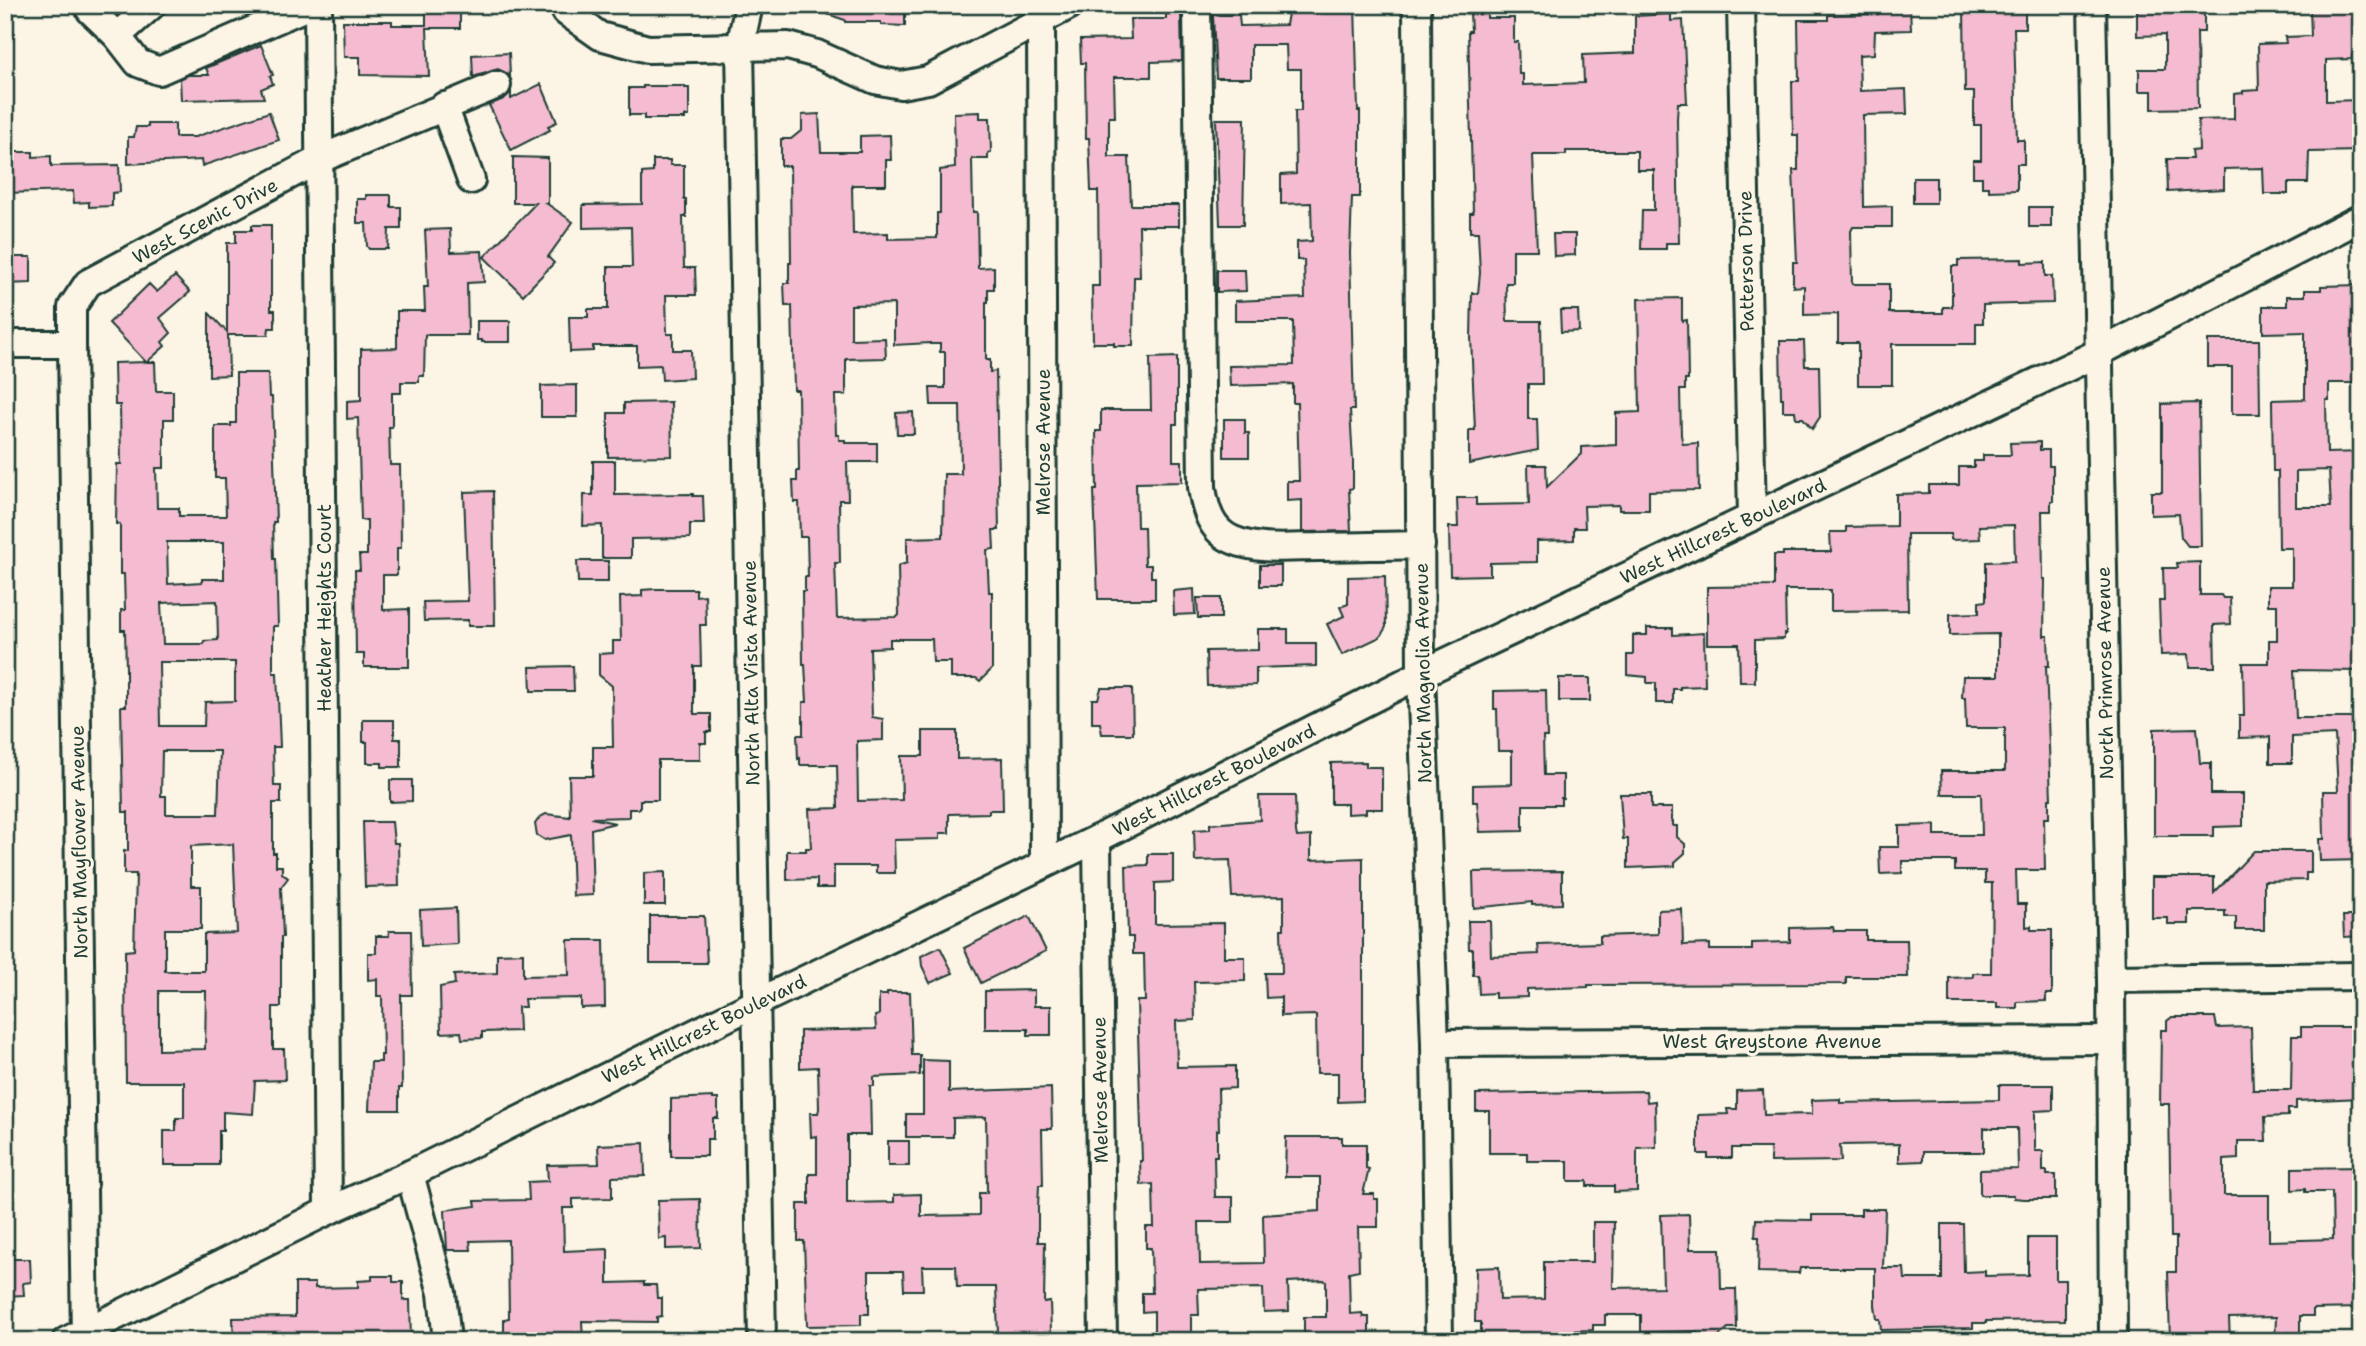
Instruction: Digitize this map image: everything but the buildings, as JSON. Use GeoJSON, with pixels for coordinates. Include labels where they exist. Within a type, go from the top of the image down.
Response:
{"type":"FeatureCollection","features":[{"type":"Feature","properties":{"kind":"street"},"geometry":{"type":"LineString","coordinates":[[117,37],[152,5]]}},
{"type":"Feature","properties":{"kind":"street"},"geometry":{"type":"LineString","coordinates":[[90,10],[138,63],[159,71],[310,5]]}},
{"type":"Feature","properties":{"kind":"street","name":"Heather Heights Court"},"geometry":{"type":"LineString","coordinates":[[318,5],[328,1210]]}},
{"type":"Feature","properties":{"kind":"street","name":"North Alta Vista Avenue"},"geometry":{"type":"LineString","coordinates":[[749,5],[740,47],[762,1341]]}},
{"type":"Feature","properties":{"kind":"street"},"geometry":{"type":"LineString","coordinates":[[564,9],[600,36],[648,49],[788,46],[817,54],[875,80],[901,85],[928,80],[1070,5]]}},
{"type":"Feature","properties":{"kind":"street"},"geometry":{"type":"LineString","coordinates":[[1197,5],[1202,487],[1205,508],[1213,524],[1231,540],[1252,545],[1281,548],[1420,545]]}},
{"type":"Feature","properties":{"kind":"street","name":"North Magnolia Avenue"},"geometry":{"type":"LineString","coordinates":[[1417,5],[1422,674],[1435,1043],[1439,1341]]}},
{"type":"Feature","properties":{"kind":"street","name":"Patterson Drive"},"geometry":{"type":"LineString","coordinates":[[1741,5],[1752,517]]}},
{"type":"Feature","properties":{"kind":"street","name":"North Primrose Avenue"},"geometry":{"type":"LineString","coordinates":[[2092,5],[2111,979],[2113,1341]]}},
{"type":"Feature","properties":{"kind":"street","name":"Melrose Avenue"},"geometry":{"type":"LineString","coordinates":[[1041,19],[1044,864]]}},
{"type":"Feature","properties":{"kind":"street","name":"West Scenic Drive"},"geometry":{"type":"LineString","coordinates":[[72,344],[72,307],[88,283],[320,159],[497,85]]}},
{"type":"Feature","properties":{"kind":"street"},"geometry":{"type":"LineString","coordinates":[[444,106],[471,180]]}},
{"type":"Feature","properties":{"kind":"street","name":"West Hillcrest Boulevard"},"geometry":{"type":"LineString","coordinates":[[79,1338],[328,1210],[410,1174],[1097,839],[1422,674],[2098,353],[2361,218]]}},
{"type":"Feature","properties":{"kind":"street"},"geometry":{"type":"LineString","coordinates":[[5,344],[72,344]]}},
{"type":"Feature","properties":{"kind":"street","name":"North Mayflower Avenue"},"geometry":{"type":"LineString","coordinates":[[72,344],[79,1338]]}},
{"type":"Feature","properties":{"kind":"street","name":"Melrose Avenue"},"geometry":{"type":"LineString","coordinates":[[1097,839],[1103,1341]]}},
{"type":"Feature","properties":{"kind":"street"},"geometry":{"type":"LineString","coordinates":[[2111,979],[2361,976]]}},
{"type":"Feature","properties":{"kind":"street","name":"West Greystone Avenue"},"geometry":{"type":"LineString","coordinates":[[1435,1043],[2110,1040]]}},
{"type":"Feature","properties":{"kind":"street"},"geometry":{"type":"LineString","coordinates":[[410,1174],[442,1293],[447,1341]]}}]}
